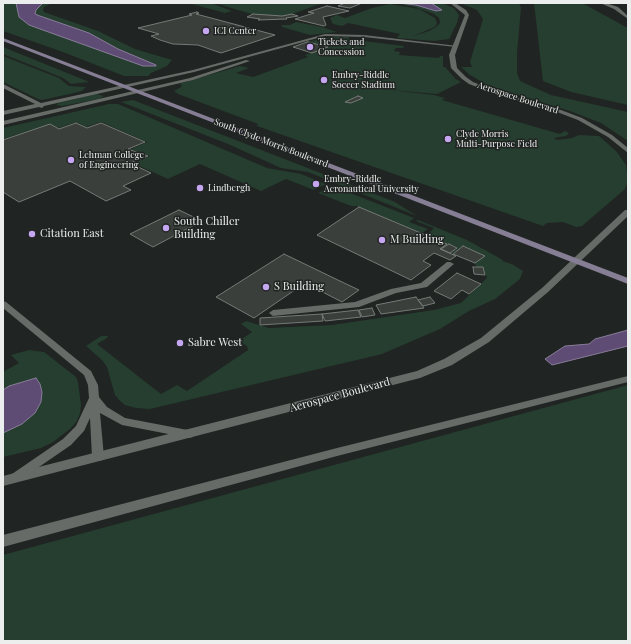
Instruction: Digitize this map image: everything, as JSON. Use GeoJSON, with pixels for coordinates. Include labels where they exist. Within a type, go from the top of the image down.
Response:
{"type":"FeatureCollection","features":[{"type":"Feature","properties":{"kind":"main road","name":"South Clyde Morris Boulevard"},"geometry":{"type":"LineString","coordinates":[[3,39],[126,85],[628,281]]}},
{"type":"Feature","properties":{"kind":"street","name":"Aerospace Boulevard"},"geometry":{"type":"LineString","coordinates":[[452,3],[464,11],[467,15],[452,55],[454,68],[464,78],[471,83],[502,95],[553,109],[580,119],[610,136],[628,151]]}},
{"type":"Feature","properties":{"kind":"street"},"geometry":{"type":"LineString","coordinates":[[602,3],[616,8],[628,18]]}},
{"type":"Feature","properties":{"kind":"street"},"geometry":{"type":"LineString","coordinates":[[616,8],[622,7]]}},
{"type":"Feature","properties":{"kind":"street","name":"Aerospace Boulevard"},"geometry":{"type":"LineString","coordinates":[[8,480],[381,385],[420,374],[448,362],[484,340],[545,290],[628,212]]}},
{"type":"Feature","properties":{"kind":"lane"},"geometry":{"type":"LineString","coordinates":[[3,113],[194,71],[325,35],[350,35],[456,46]]}},
{"type":"Feature","properties":{"kind":"lane"},"geometry":{"type":"LineString","coordinates":[[3,123],[220,71],[297,42]]}},
{"type":"Feature","properties":{"kind":"lane"},"geometry":{"type":"LineString","coordinates":[[3,86],[40,104],[51,112]]}},
{"type":"Feature","properties":{"kind":"lane"},"geometry":{"type":"LineString","coordinates":[[273,313],[356,305],[394,291],[424,285],[450,264]]}},
{"type":"Feature","properties":{"kind":"lane"},"geometry":{"type":"LineString","coordinates":[[3,304],[88,373],[93,385],[98,457]]}},
{"type":"Feature","properties":{"kind":"lane"},"geometry":{"type":"LineString","coordinates":[[3,541],[337,452],[628,379]]}},
{"type":"Feature","properties":{"kind":"lane"},"geometry":{"type":"LineString","coordinates":[[94,398],[103,410],[122,421],[189,434]]}},
{"type":"Feature","properties":{"kind":"lane"},"geometry":{"type":"LineString","coordinates":[[8,480],[67,442],[80,428],[94,398]]}},
{"type":"Feature","properties":{"kind":"green space"},"geometry":{"type":"Polygon","coordinates":[[[3,3],[53,3],[44,7],[44,12],[98,31],[135,49],[172,60],[167,66],[151,73],[148,76],[124,76],[63,52],[3,31],[3,3]]]}},
{"type":"Feature","properties":{"kind":"green space"},"geometry":{"type":"Polygon","coordinates":[[[188,3],[211,3],[232,11],[225,13],[188,3]]]}},
{"type":"Feature","properties":{"kind":"green space"},"geometry":{"type":"Polygon","coordinates":[[[215,3],[323,3],[292,14],[282,16],[264,16],[248,13],[215,3]]]}},
{"type":"Feature","properties":{"kind":"green space"},"geometry":{"type":"Polygon","coordinates":[[[393,3],[442,3],[454,8],[459,15],[457,23],[449,39],[434,41],[397,38],[400,34],[348,23],[342,26],[333,24],[330,18],[337,15],[345,18],[372,8],[390,4],[419,9],[435,18],[437,23],[435,27],[413,36],[429,31],[436,27],[440,23],[439,18],[434,14],[415,7],[393,3]]]}},
{"type":"Feature","properties":{"kind":"green space"},"geometry":{"type":"Polygon","coordinates":[[[460,3],[519,3],[521,8],[517,53],[517,73],[520,81],[551,95],[628,112],[628,141],[601,123],[570,111],[491,87],[470,75],[461,67],[472,67],[470,62],[483,19],[477,10],[460,3]]]}},
{"type":"Feature","properties":{"kind":"green space"},"geometry":{"type":"Polygon","coordinates":[[[534,3],[582,3],[628,28],[628,105],[571,92],[543,81],[534,3]]]}},
{"type":"Feature","properties":{"kind":"green space"},"geometry":{"type":"Polygon","coordinates":[[[296,22],[322,27],[337,32],[310,35],[282,27],[282,25],[290,25],[296,22]]]}},
{"type":"Feature","properties":{"kind":"green space"},"geometry":{"type":"Polygon","coordinates":[[[334,37],[349,37],[348,39],[351,40],[348,43],[352,44],[355,40],[404,46],[403,48],[396,48],[394,51],[400,52],[399,55],[439,58],[440,56],[443,56],[443,67],[445,67],[454,78],[461,82],[437,94],[390,90],[434,95],[445,98],[442,100],[560,134],[565,131],[569,133],[566,136],[554,138],[557,140],[572,138],[579,135],[599,136],[616,151],[626,165],[628,181],[625,189],[582,226],[576,227],[563,222],[547,223],[543,226],[257,126],[258,124],[178,94],[174,91],[181,87],[182,85],[179,84],[240,66],[249,68],[236,73],[253,77],[308,57],[305,55],[328,47],[311,42],[305,42],[334,37]]]}},
{"type":"Feature","properties":{"kind":"green space"},"geometry":{"type":"Polygon","coordinates":[[[3,47],[89,82],[71,84],[63,78],[3,54],[3,47]]]}},
{"type":"Feature","properties":{"kind":"green space"},"geometry":{"type":"Polygon","coordinates":[[[3,56],[59,78],[69,86],[86,87],[82,91],[74,93],[42,100],[38,99],[3,82],[3,56]]]}},
{"type":"Feature","properties":{"kind":"green space"},"geometry":{"type":"Polygon","coordinates":[[[96,94],[104,96],[99,99],[62,106],[56,105],[59,103],[96,94]]]}},
{"type":"Feature","properties":{"kind":"green space"},"geometry":{"type":"Polygon","coordinates":[[[133,100],[395,202],[417,216],[308,172],[281,168],[228,144],[121,102],[133,100]]]}},
{"type":"Feature","properties":{"kind":"green space"},"geometry":{"type":"Polygon","coordinates":[[[109,104],[118,104],[267,168],[301,174],[326,184],[314,190],[286,179],[261,191],[200,164],[168,179],[133,163],[150,156],[131,149],[147,142],[101,122],[86,127],[76,122],[59,128],[49,124],[3,139],[3,128],[109,104]]]}},
{"type":"Feature","properties":{"kind":"green space"},"geometry":{"type":"Polygon","coordinates":[[[332,186],[414,218],[409,222],[428,229],[422,233],[357,206],[351,206],[318,193],[332,186]]]}},
{"type":"Feature","properties":{"kind":"green space"},"geometry":{"type":"Polygon","coordinates":[[[418,220],[467,240],[503,260],[502,261],[512,264],[523,271],[520,279],[495,299],[469,311],[440,329],[382,354],[150,409],[136,408],[125,405],[119,400],[115,395],[107,367],[102,360],[86,346],[101,336],[108,336],[97,344],[161,394],[177,385],[187,391],[248,350],[247,346],[239,341],[252,332],[241,324],[246,321],[269,328],[332,325],[434,310],[461,303],[487,278],[483,268],[477,267],[474,263],[484,256],[463,246],[452,254],[450,253],[457,247],[449,244],[440,249],[446,244],[427,235],[434,228],[416,221],[418,220]]]}},
{"type":"Feature","properties":{"kind":"green space"},"geometry":{"type":"Polygon","coordinates":[[[29,350],[44,352],[76,377],[81,405],[80,413],[77,421],[70,429],[53,442],[41,448],[3,457],[3,372],[19,363],[11,355],[29,350]]]}},
{"type":"Feature","properties":{"kind":"green space"},"geometry":{"type":"Polygon","coordinates":[[[628,385],[628,641],[3,641],[3,555],[628,385]]]}},
{"type":"Feature","properties":{"kind":"shaded area"},"geometry":{"type":"Polygon","coordinates":[[[16,3],[43,3],[36,10],[35,14],[89,33],[118,49],[156,66],[143,66],[29,25],[19,17],[16,3]]]}},
{"type":"Feature","properties":{"kind":"shaded area"},"geometry":{"type":"Polygon","coordinates":[[[399,3],[431,3],[442,10],[436,11],[416,5],[399,3]]]}},
{"type":"Feature","properties":{"kind":"shaded area"},"geometry":{"type":"Polygon","coordinates":[[[628,330],[628,346],[552,365],[545,359],[565,346],[589,344],[595,339],[628,330]]]}},
{"type":"Feature","properties":{"kind":"shaded area"},"geometry":{"type":"Polygon","coordinates":[[[36,378],[40,384],[42,392],[41,402],[35,413],[22,424],[3,433],[3,390],[9,386],[36,378]]]}},
{"type":"Feature","properties":{"kind":"building"},"geometry":{"type":"Polygon","coordinates":[[[345,3],[362,3],[350,8],[338,6],[345,3]]]}},
{"type":"Feature","properties":{"kind":"building"},"geometry":{"type":"Polygon","coordinates":[[[327,6],[349,11],[323,17],[326,25],[324,26],[295,19],[314,13],[308,12],[327,6]]]}},
{"type":"Feature","properties":{"kind":"building","name":"ICI Center"},"geometry":{"type":"Polygon","coordinates":[[[199,13],[196,14],[275,35],[221,53],[198,45],[173,44],[151,36],[159,34],[138,28],[192,15],[189,14],[199,13]]]}},
{"type":"Feature","properties":{"kind":"building"},"geometry":{"type":"Polygon","coordinates":[[[253,14],[282,16],[292,14],[298,16],[286,18],[287,19],[258,20],[260,19],[247,17],[253,14]]]}},
{"type":"Feature","properties":{"kind":"building","name":"Tickets and Concession"},"geometry":{"type":"Polygon","coordinates":[[[307,42],[328,47],[312,53],[293,47],[307,42]]]}},
{"type":"Feature","properties":{"kind":"building"},"geometry":{"type":"Polygon","coordinates":[[[386,83],[391,84],[380,89],[375,88],[386,83]]]}},
{"type":"Feature","properties":{"kind":"building"},"geometry":{"type":"Polygon","coordinates":[[[358,96],[363,98],[351,103],[345,102],[358,96]]]}},
{"type":"Feature","properties":{"kind":"building","name":"Lehman College of Engineering"},"geometry":{"type":"Polygon","coordinates":[[[76,123],[87,128],[101,123],[145,142],[128,149],[148,156],[130,163],[151,173],[123,186],[131,190],[106,201],[70,181],[19,202],[3,192],[3,140],[50,124],[59,129],[76,123]]]}},
{"type":"Feature","properties":{"kind":"building","name":"M Building"},"geometry":{"type":"Polygon","coordinates":[[[359,207],[447,244],[440,249],[456,256],[450,260],[434,253],[423,261],[431,265],[411,280],[317,235],[359,207]]]}},
{"type":"Feature","properties":{"kind":"building","name":"South Chiller Building"},"geometry":{"type":"Polygon","coordinates":[[[179,210],[202,221],[153,247],[130,234],[179,210]]]}},
{"type":"Feature","properties":{"kind":"building"},"geometry":{"type":"Polygon","coordinates":[[[449,244],[457,248],[450,253],[441,249],[449,244]]]}},
{"type":"Feature","properties":{"kind":"building"},"geometry":{"type":"Polygon","coordinates":[[[463,246],[485,256],[475,263],[453,254],[463,246]]]}},
{"type":"Feature","properties":{"kind":"building","name":"S Building"},"geometry":{"type":"Polygon","coordinates":[[[284,254],[359,290],[342,302],[305,283],[254,318],[216,297],[284,254]]]}},
{"type":"Feature","properties":{"kind":"building"},"geometry":{"type":"Polygon","coordinates":[[[473,267],[483,267],[485,275],[474,274],[473,267]]]}},
{"type":"Feature","properties":{"kind":"building"},"geometry":{"type":"Polygon","coordinates":[[[457,273],[481,284],[469,294],[462,290],[451,299],[434,291],[457,273]]]}},
{"type":"Feature","properties":{"kind":"building"},"geometry":{"type":"Polygon","coordinates":[[[416,297],[424,308],[381,314],[376,305],[416,297]]]}},
{"type":"Feature","properties":{"kind":"building"},"geometry":{"type":"Polygon","coordinates":[[[430,297],[435,303],[423,306],[418,300],[430,297]]]}},
{"type":"Feature","properties":{"kind":"building"},"geometry":{"type":"Polygon","coordinates":[[[372,308],[375,315],[362,317],[359,310],[372,308]]]}},
{"type":"Feature","properties":{"kind":"building"},"geometry":{"type":"Polygon","coordinates":[[[358,310],[361,317],[325,321],[322,314],[358,310]]]}},
{"type":"Feature","properties":{"kind":"building"},"geometry":{"type":"Polygon","coordinates":[[[322,314],[323,321],[260,325],[260,318],[322,314]]]}},
{"type":"Feature","properties":{"kind":"place","name":"ICI Center"},"geometry":{"type":"Point","coordinates":[206,31]}},
{"type":"Feature","properties":{"kind":"place","name":"Tickets and Concession"},"geometry":{"type":"Point","coordinates":[310,47]}},
{"type":"Feature","properties":{"kind":"place","name":"Embry-Riddle Soccer Stadium"},"geometry":{"type":"Point","coordinates":[324,80]}},
{"type":"Feature","properties":{"kind":"place","name":"Clyde Morris Multi-Purpose Field"},"geometry":{"type":"Point","coordinates":[448,139]}},
{"type":"Feature","properties":{"kind":"place","name":"Lehman College of Engineering"},"geometry":{"type":"Point","coordinates":[71,160]}},
{"type":"Feature","properties":{"kind":"place","name":"Embry-Riddle Aeronautical University"},"geometry":{"type":"Point","coordinates":[316,184]}},
{"type":"Feature","properties":{"kind":"place","name":"Lindbergh"},"geometry":{"type":"Point","coordinates":[200,188]}},
{"type":"Feature","properties":{"kind":"place","name":"South Chiller Building"},"geometry":{"type":"Point","coordinates":[166,228]}},
{"type":"Feature","properties":{"kind":"place","name":"Citation East"},"geometry":{"type":"Point","coordinates":[32,234]}},
{"type":"Feature","properties":{"kind":"place","name":"M Building"},"geometry":{"type":"Point","coordinates":[382,240]}},
{"type":"Feature","properties":{"kind":"place","name":"S Building"},"geometry":{"type":"Point","coordinates":[266,287]}},
{"type":"Feature","properties":{"kind":"place","name":"Sabre West"},"geometry":{"type":"Point","coordinates":[180,343]}}]}
